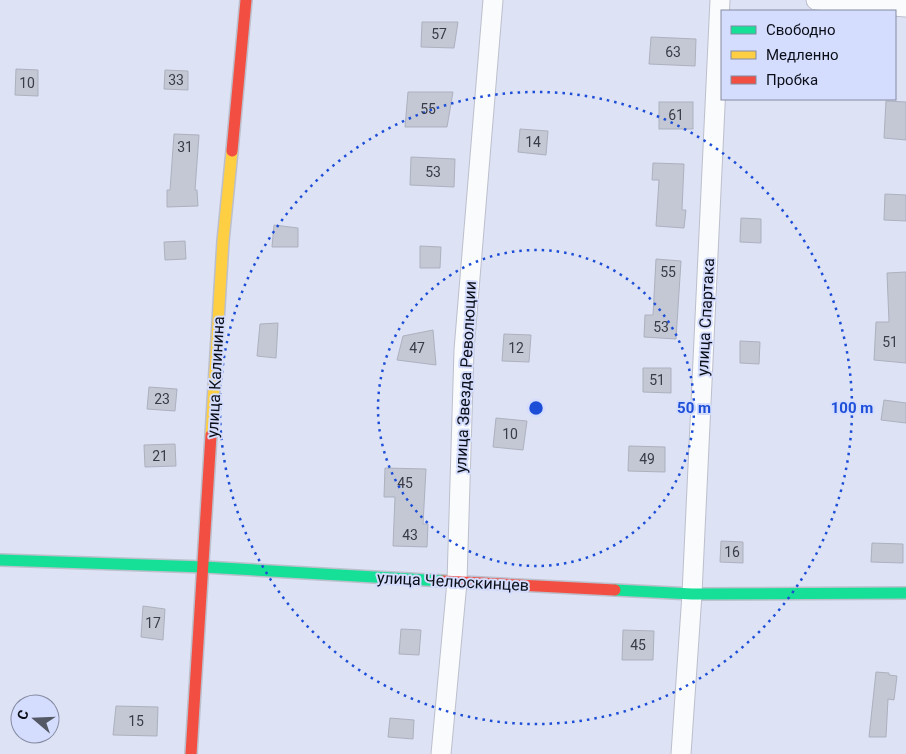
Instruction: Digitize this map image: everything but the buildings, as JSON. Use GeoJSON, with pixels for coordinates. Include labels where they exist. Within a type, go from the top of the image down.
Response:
{"type":"FeatureCollection","features":[{"type":"Feature","properties":{"kind":"street","name":"улица Калинина"},"geometry":{"type":"LineString","coordinates":[[191,754],[223,241],[246,0]]}},
{"type":"Feature","properties":{"kind":"street","name":"улица Звезда Революции"},"geometry":{"type":"LineString","coordinates":[[441,754],[457,582],[464,350],[493,0]]}},
{"type":"Feature","properties":{"kind":"street","name":"улица Спартака"},"geometry":{"type":"LineString","coordinates":[[681,754],[692,594],[717,0]]}},
{"type":"Feature","properties":{"kind":"street"},"geometry":{"type":"LineString","coordinates":[[816,0],[906,7]]}},
{"type":"Feature","properties":{"kind":"street","name":"улица Челюскинцев"},"geometry":{"type":"LineString","coordinates":[[0,560],[204,567],[692,594],[906,592]]}},
{"type":"Feature","properties":{"kind":"traffic: fast"},"geometry":{"type":"LineString","coordinates":[[0,560],[204,567],[443,581]]}},
{"type":"Feature","properties":{"kind":"traffic: fast"},"geometry":{"type":"LineString","coordinates":[[615,590],[692,594],[906,593]]}},
{"type":"Feature","properties":{"kind":"traffic: slow"},"geometry":{"type":"LineString","coordinates":[[211,435],[223,241],[232,151]]}},
{"type":"Feature","properties":{"kind":"traffic: jam"},"geometry":{"type":"LineString","coordinates":[[232,151],[246,0]]}},
{"type":"Feature","properties":{"kind":"traffic: jam"},"geometry":{"type":"LineString","coordinates":[[191,754],[211,435]]}},
{"type":"Feature","properties":{"kind":"traffic: jam"},"geometry":{"type":"LineString","coordinates":[[443,581],[615,590]]}}]}
